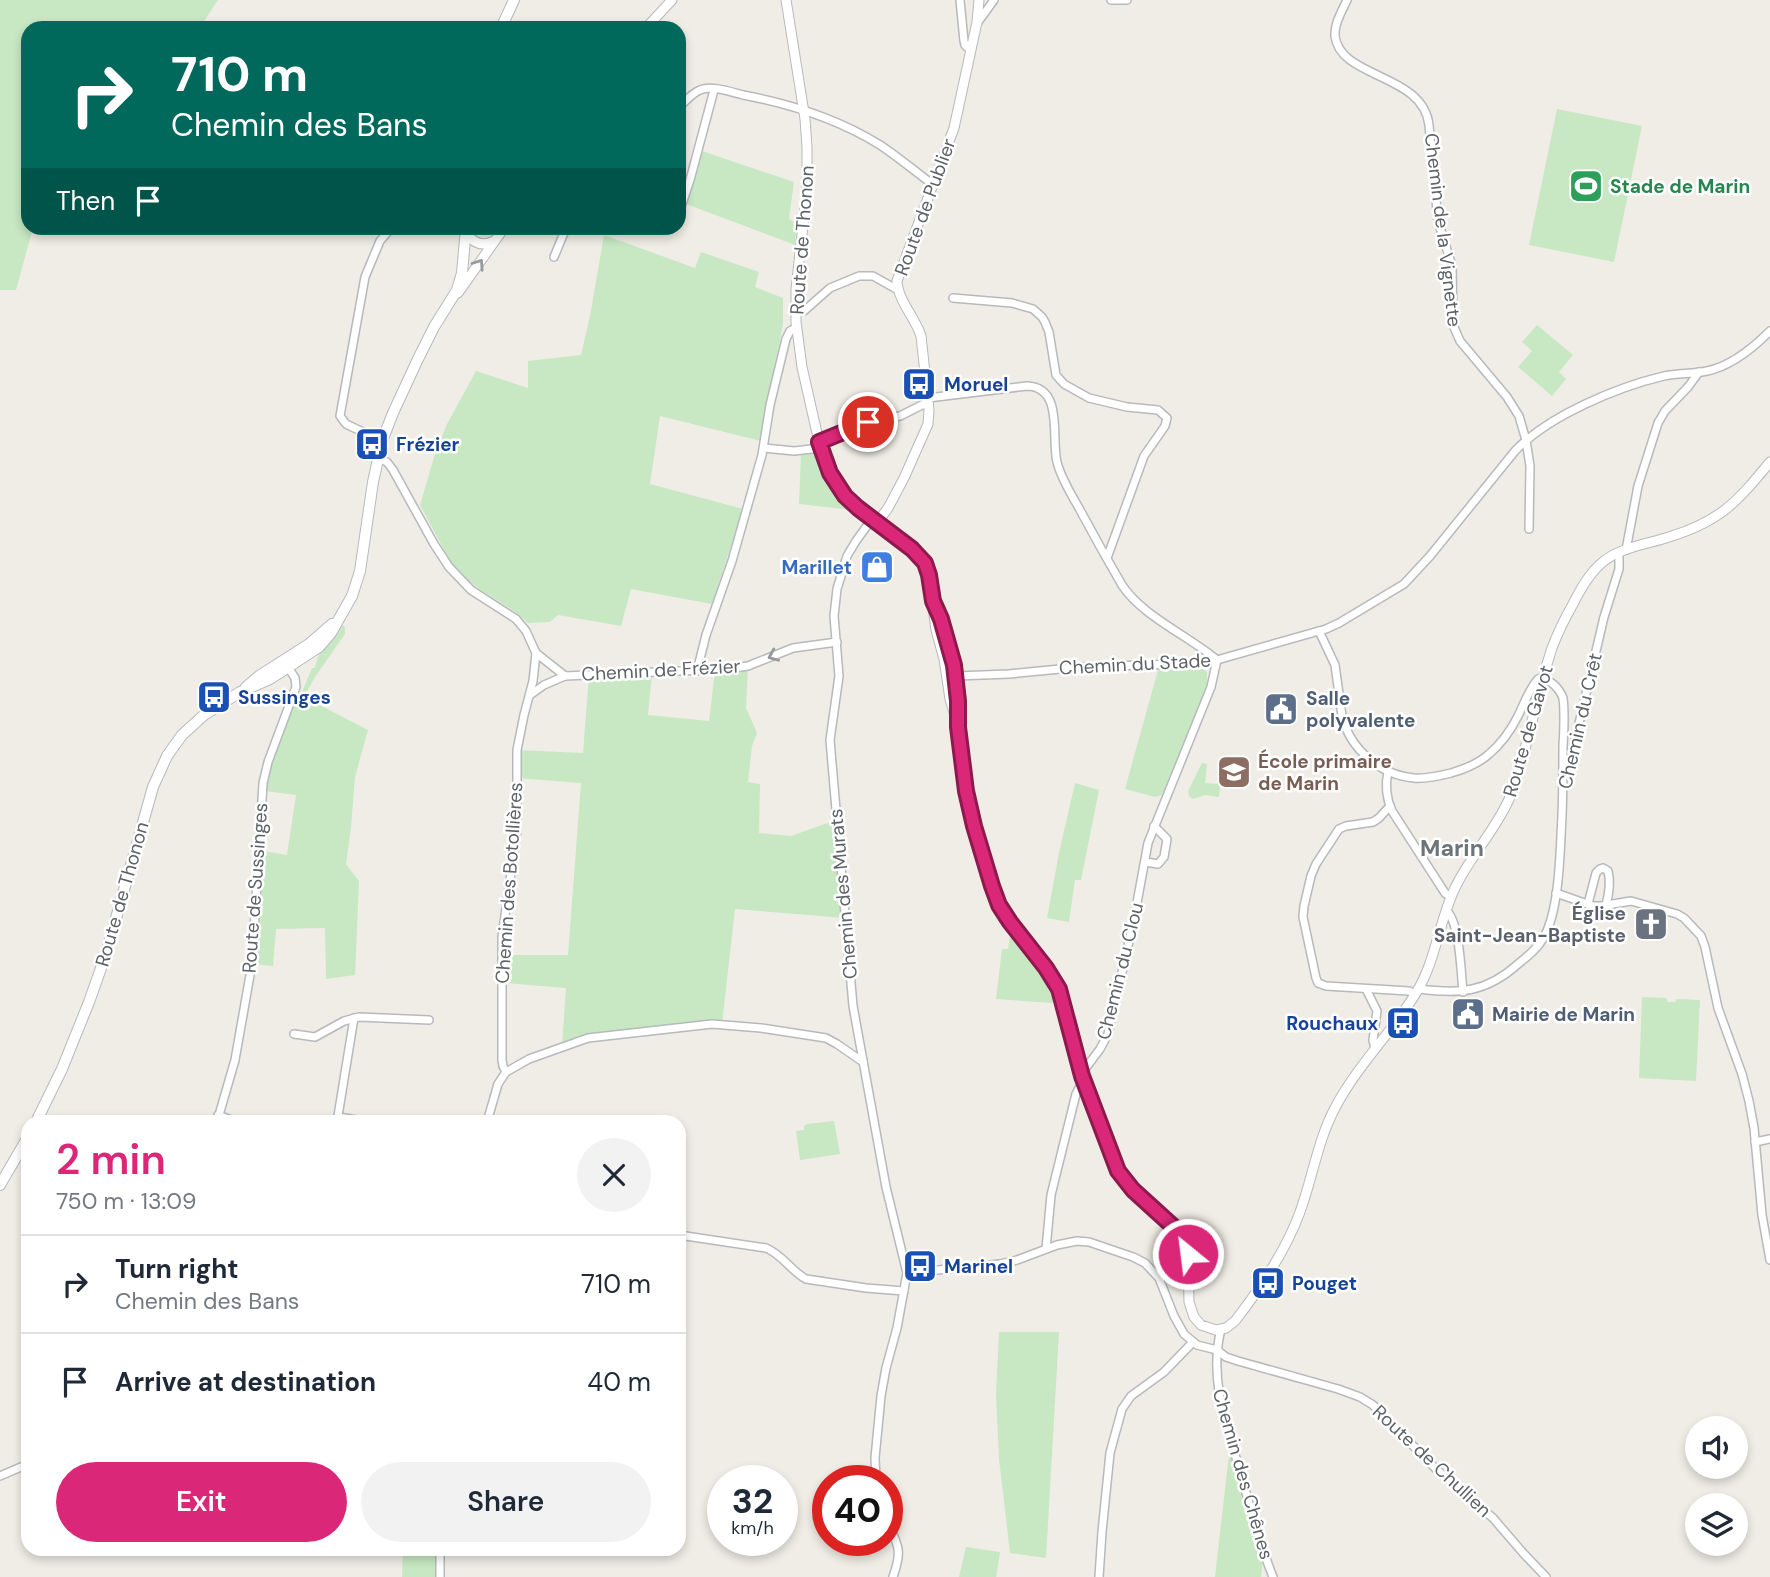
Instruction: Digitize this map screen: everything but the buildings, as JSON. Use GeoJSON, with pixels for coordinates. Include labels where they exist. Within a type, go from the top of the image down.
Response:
{"type":"FeatureCollection","features":[{"type":"Feature","properties":{"kind":"main road"},"geometry":{"type":"LineString","coordinates":[[504,21],[514,0]]}},
{"type":"Feature","properties":{"kind":"main road"},"geometry":{"type":"LineString","coordinates":[[452,300],[461,279],[465,235]]}},
{"type":"Feature","properties":{"kind":"main road","name":"Route de Thonon"},"geometry":{"type":"LineString","coordinates":[[39,1115],[62,1069],[97,979],[160,768],[174,745],[191,726],[240,692],[265,682],[286,664],[316,650],[341,616],[352,596],[360,571],[382,441],[431,332],[452,300]]}},
{"type":"Feature","properties":{"kind":"main road"},"geometry":{"type":"LineString","coordinates":[[0,1185],[21,1149]]}},
{"type":"Feature","properties":{"kind":"street"},"geometry":{"type":"LineString","coordinates":[[652,21],[672,0]]}},
{"type":"Feature","properties":{"kind":"street","name":"Route de Thonon"},"geometry":{"type":"LineString","coordinates":[[786,0],[804,110],[807,147],[796,328],[820,445],[839,489],[851,502],[912,549],[921,558],[929,575],[936,630],[952,676],[950,699],[958,727],[970,809],[999,905],[1059,989],[1085,1083],[1123,1178],[1171,1224],[1186,1245],[1189,1302],[1194,1317],[1206,1327],[1221,1329]]}},
{"type":"Feature","properties":{"kind":"street"},"geometry":{"type":"LineString","coordinates":[[960,0],[964,41],[971,51]]}},
{"type":"Feature","properties":{"kind":"street","name":"Route de Publier"},"geometry":{"type":"LineString","coordinates":[[875,521],[885,512],[904,478],[926,431],[929,417],[919,331],[898,290],[898,276],[954,128],[977,22],[979,0]]}},
{"type":"Feature","properties":{"kind":"street"},"geometry":{"type":"LineString","coordinates":[[977,22],[994,0]]}},
{"type":"Feature","properties":{"kind":"street"},"geometry":{"type":"LineString","coordinates":[[1111,0],[1127,0]]}},
{"type":"Feature","properties":{"kind":"street","name":"Chemin de la Vignette"},"geometry":{"type":"LineString","coordinates":[[1347,0],[1335,32],[1340,48],[1360,66],[1411,93],[1420,100],[1427,112],[1439,228],[1452,266],[1452,319],[1455,331],[1465,347],[1519,416],[1531,475],[1529,529]]}},
{"type":"Feature","properties":{"kind":"street"},"geometry":{"type":"LineString","coordinates":[[686,101],[705,89],[778,102],[804,110],[855,131],[932,184]]}},
{"type":"Feature","properties":{"kind":"street"},"geometry":{"type":"LineString","coordinates":[[686,192],[714,90]]}},
{"type":"Feature","properties":{"kind":"street"},"geometry":{"type":"LineString","coordinates":[[382,441],[346,424],[340,416],[365,276],[385,235]]}},
{"type":"Feature","properties":{"kind":"street"},"geometry":{"type":"LineString","coordinates":[[469,235],[474,242],[482,244],[496,240]]}},
{"type":"Feature","properties":{"kind":"street","name":"Route de Thonon"},"geometry":{"type":"LineString","coordinates":[[452,300],[499,235]]}},
{"type":"Feature","properties":{"kind":"street"},"geometry":{"type":"LineString","coordinates":[[554,257],[563,235]]}},
{"type":"Feature","properties":{"kind":"street"},"geometry":{"type":"LineString","coordinates":[[795,311],[804,311],[830,288],[859,276],[873,276],[898,290]]}},
{"type":"Feature","properties":{"kind":"street"},"geometry":{"type":"LineString","coordinates":[[953,298],[1013,303],[1033,309],[1045,321],[1056,374],[1064,384],[1089,398],[1127,407],[1158,410],[1167,418],[1165,426],[1144,456],[1107,558]]}},
{"type":"Feature","properties":{"kind":"street"},"geometry":{"type":"LineString","coordinates":[[696,671],[732,561],[764,448],[784,345],[788,333],[796,328]]}},
{"type":"Feature","properties":{"kind":"street","name":"Chemin du Stade"},"geometry":{"type":"LineString","coordinates":[[952,676],[1217,660],[1339,623],[1404,584],[1526,440],[1566,414],[1623,389],[1665,376],[1713,369],[1735,359],[1770,331]]}},
{"type":"Feature","properties":{"kind":"street","name":"Chemin du Crêt"},"geometry":{"type":"LineString","coordinates":[[1463,992],[1482,987],[1510,971],[1536,948],[1548,928],[1556,893],[1563,777],[1569,766],[1601,626],[1620,565],[1640,478],[1658,423],[1699,372]]}},
{"type":"Feature","properties":{"kind":"street"},"geometry":{"type":"LineString","coordinates":[[764,448],[794,451],[820,445],[862,424],[900,416],[928,400],[1027,386],[1037,388],[1052,404],[1054,444],[1058,467],[1066,486],[1122,585],[1133,598],[1217,660]]}},
{"type":"Feature","properties":{"kind":"street","name":"Chemin de Frézier"},"geometry":{"type":"LineString","coordinates":[[378,458],[387,462],[393,470],[433,544],[449,567],[471,590],[522,625],[536,653],[565,676],[709,671],[743,667],[786,650],[837,642]]}},
{"type":"Feature","properties":{"kind":"street","name":"Route de Gavot"},"geometry":{"type":"LineString","coordinates":[[1221,1329],[1231,1325],[1238,1317],[1290,1237],[1301,1211],[1329,1119],[1345,1090],[1417,991],[1460,877],[1502,814],[1510,797],[1557,636],[1586,581],[1604,562],[1622,551],[1685,532],[1712,520],[1735,502],[1770,462]]}},
{"type":"Feature","properties":{"kind":"street","name":"Chemin des Murats"},"geometry":{"type":"LineString","coordinates":[[875,521],[850,549],[841,573],[835,603],[839,676],[831,727],[830,756],[852,996],[886,1187],[907,1273]]}},
{"type":"Feature","properties":{"kind":"street"},"geometry":{"type":"LineString","coordinates":[[1319,631],[1335,665],[1345,727],[1362,753],[1372,762],[1405,777],[1420,778],[1435,777],[1466,768],[1484,759],[1496,748],[1514,724],[1535,681],[1545,678],[1559,690],[1563,698],[1563,777]]}},
{"type":"Feature","properties":{"kind":"street","name":"Chemin des Botollières"},"geometry":{"type":"LineString","coordinates":[[506,1072],[502,1060],[502,937],[517,830],[517,750],[530,695],[536,653]]}},
{"type":"Feature","properties":{"kind":"street","name":"Chemin du Clou"},"geometry":{"type":"LineString","coordinates":[[1082,1073],[1103,1044],[1109,1029],[1154,826],[1213,681],[1217,660]]}},
{"type":"Feature","properties":{"kind":"street","name":"Route de Sussinges"},"geometry":{"type":"LineString","coordinates":[[219,1115],[235,1060],[252,964],[262,783],[296,687],[295,678],[286,664]]}},
{"type":"Feature","properties":{"kind":"street"},"geometry":{"type":"LineString","coordinates":[[530,695],[544,685],[565,676]]}},
{"type":"Feature","properties":{"kind":"street"},"geometry":{"type":"LineString","coordinates":[[1388,771],[1386,789],[1390,806],[1445,893],[1451,897]]}},
{"type":"Feature","properties":{"kind":"street"},"geometry":{"type":"LineString","coordinates":[[1390,806],[1373,822],[1346,826],[1336,832],[1313,870],[1304,906],[1304,923],[1318,983],[1366,989],[1463,992],[1457,939],[1451,915],[1446,910]]}},
{"type":"Feature","properties":{"kind":"street"},"geometry":{"type":"LineString","coordinates":[[1144,862],[1158,864],[1164,858],[1167,839],[1154,826]]}},
{"type":"Feature","properties":{"kind":"street"},"geometry":{"type":"LineString","coordinates":[[1588,904],[1596,873],[1603,868],[1609,874],[1606,905]]}},
{"type":"Feature","properties":{"kind":"street"},"geometry":{"type":"LineString","coordinates":[[1556,893],[1588,904],[1606,905],[1630,901],[1681,915],[1698,931],[1718,1008],[1746,1087],[1766,1215],[1770,1260]]}},
{"type":"Feature","properties":{"kind":"street"},"geometry":{"type":"LineString","coordinates":[[1366,989],[1377,1011],[1373,1040],[1375,1049]]}},
{"type":"Feature","properties":{"kind":"street"},"geometry":{"type":"LineString","coordinates":[[294,1034],[315,1037],[354,1018],[364,1016],[429,1020]]}},
{"type":"Feature","properties":{"kind":"street"},"geometry":{"type":"LineString","coordinates":[[339,1115],[354,1018]]}},
{"type":"Feature","properties":{"kind":"street"},"geometry":{"type":"LineString","coordinates":[[489,1115],[498,1084],[512,1067],[588,1038],[712,1024],[761,1028],[821,1037],[838,1044],[863,1063]]}},
{"type":"Feature","properties":{"kind":"street"},"geometry":{"type":"LineString","coordinates":[[1046,1249],[1049,1203],[1056,1171],[1077,1091],[1085,1083]]}},
{"type":"Feature","properties":{"kind":"street"},"geometry":{"type":"LineString","coordinates":[[1755,1142],[1770,1139]]}},
{"type":"Feature","properties":{"kind":"street"},"geometry":{"type":"LineString","coordinates":[[686,1236],[766,1248],[806,1279],[904,1291]]}},
{"type":"Feature","properties":{"kind":"street"},"geometry":{"type":"LineString","coordinates":[[876,1465],[881,1396],[907,1273],[1000,1264],[1064,1243],[1083,1242],[1145,1263],[1159,1278],[1180,1329],[1193,1342],[1164,1372],[1131,1396],[1122,1409],[1110,1453],[1099,1577]]}},
{"type":"Feature","properties":{"kind":"street","name":"Chemin des Chênes"},"geometry":{"type":"LineString","coordinates":[[1221,1329],[1216,1370],[1220,1398],[1258,1534],[1273,1577]]}},
{"type":"Feature","properties":{"kind":"street","name":"Route de Chullien"},"geometry":{"type":"LineString","coordinates":[[1193,1342],[1217,1350],[1226,1357],[1345,1391],[1373,1405],[1437,1470],[1489,1513],[1546,1577]]}},
{"type":"Feature","properties":{"kind":"street"},"geometry":{"type":"LineString","coordinates":[[0,1476],[21,1467]]}},
{"type":"Feature","properties":{"kind":"street"},"geometry":{"type":"LineString","coordinates":[[440,1556],[440,1577]]}},
{"type":"Feature","properties":{"kind":"street"},"geometry":{"type":"LineString","coordinates":[[892,1577],[898,1556]]}},
{"type":"Feature","properties":{"kind":"green space"},"geometry":{"type":"Polygon","coordinates":[[[0,0],[218,0],[204,21],[21,21],[21,235],[31,235],[16,290],[0,290],[0,0]]]}},
{"type":"Feature","properties":{"kind":"green space","name":"Stade de Marin"},"geometry":{"type":"Polygon","coordinates":[[[1557,109],[1642,126],[1614,262],[1529,245],[1557,109]]]}},
{"type":"Feature","properties":{"kind":"green space"},"geometry":{"type":"Polygon","coordinates":[[[702,151],[794,182],[789,219],[797,224],[795,245],[686,204],[702,151]]]}},
{"type":"Feature","properties":{"kind":"green space"},"geometry":{"type":"Polygon","coordinates":[[[604,235],[695,268],[701,252],[759,272],[755,287],[783,298],[783,325],[761,441],[660,416],[650,484],[743,509],[712,604],[631,589],[621,626],[558,615],[550,622],[528,623],[459,572],[451,563],[420,505],[447,424],[476,371],[528,388],[528,361],[581,355],[604,235]]]}},
{"type":"Feature","properties":{"kind":"green space"},"geometry":{"type":"Polygon","coordinates":[[[1537,325],[1573,355],[1559,372],[1566,379],[1552,396],[1518,367],[1532,351],[1522,342],[1537,325]]]}},
{"type":"Feature","properties":{"kind":"green space"},"geometry":{"type":"Polygon","coordinates":[[[816,452],[835,490],[852,510],[799,504],[801,453],[816,452]]]}},
{"type":"Feature","properties":{"kind":"green space"},"geometry":{"type":"Polygon","coordinates":[[[342,625],[345,627],[345,634],[304,697],[368,730],[355,777],[346,864],[359,881],[355,975],[326,979],[325,928],[276,929],[273,966],[252,964],[258,850],[287,855],[296,795],[265,791],[275,754],[297,695],[302,692],[312,668],[315,668],[320,652],[342,625]]]}},
{"type":"Feature","properties":{"kind":"green space"},"geometry":{"type":"Polygon","coordinates":[[[748,666],[746,708],[757,733],[752,746],[748,782],[760,784],[759,833],[791,836],[836,820],[845,918],[735,909],[722,1024],[598,1036],[562,1046],[566,988],[506,983],[506,955],[568,955],[581,783],[517,778],[517,750],[583,753],[589,676],[652,673],[648,715],[709,721],[715,670],[748,666]]]}},
{"type":"Feature","properties":{"kind":"green space"},"geometry":{"type":"Polygon","coordinates":[[[1198,668],[1207,672],[1209,683],[1162,795],[1155,797],[1125,789],[1158,670],[1198,668]]]}},
{"type":"Feature","properties":{"kind":"green space"},"geometry":{"type":"Polygon","coordinates":[[[1202,763],[1207,764],[1205,783],[1220,784],[1219,797],[1205,795],[1193,799],[1189,796],[1188,791],[1202,763]]]}},
{"type":"Feature","properties":{"kind":"green space"},"geometry":{"type":"Polygon","coordinates":[[[1075,783],[1099,790],[1081,880],[1075,880],[1069,922],[1047,918],[1075,783]]]}},
{"type":"Feature","properties":{"kind":"green space"},"geometry":{"type":"Polygon","coordinates":[[[1010,935],[1047,981],[1055,998],[1052,1003],[996,999],[1002,949],[1008,949],[1010,935]]]}},
{"type":"Feature","properties":{"kind":"green space"},"geometry":{"type":"Polygon","coordinates":[[[1642,997],[1666,998],[1668,1002],[1675,1002],[1677,999],[1700,1000],[1696,1081],[1639,1078],[1642,997]]]}},
{"type":"Feature","properties":{"kind":"green space"},"geometry":{"type":"Polygon","coordinates":[[[834,1121],[840,1154],[800,1160],[796,1131],[804,1130],[807,1124],[834,1121]]]}},
{"type":"Feature","properties":{"kind":"green space"},"geometry":{"type":"Polygon","coordinates":[[[999,1332],[1059,1332],[1046,1558],[1010,1553],[999,1459],[996,1395],[999,1332]]]}},
{"type":"Feature","properties":{"kind":"green space"},"geometry":{"type":"Polygon","coordinates":[[[1230,1446],[1263,1558],[1261,1577],[1215,1577],[1230,1446]]]}},
{"type":"Feature","properties":{"kind":"green space"},"geometry":{"type":"Polygon","coordinates":[[[966,1547],[1000,1552],[996,1577],[959,1577],[966,1547]]]}},
{"type":"Feature","properties":{"kind":"green space"},"geometry":{"type":"Polygon","coordinates":[[[403,1556],[435,1556],[435,1577],[402,1577],[403,1556]]]}},
{"type":"Feature","properties":{"kind":"place","name":"Stade de Marin"},"geometry":{"type":"Point","coordinates":[1586,186]}},
{"type":"Feature","properties":{"kind":"place","name":"Moruel"},"geometry":{"type":"Point","coordinates":[919,384]}},
{"type":"Feature","properties":{"kind":"place","name":"Frézier"},"geometry":{"type":"Point","coordinates":[372,444]}},
{"type":"Feature","properties":{"kind":"place","name":"Marillet"},"geometry":{"type":"Point","coordinates":[877,567]}},
{"type":"Feature","properties":{"kind":"place","name":"Sussinges"},"geometry":{"type":"Point","coordinates":[214,697]}},
{"type":"Feature","properties":{"kind":"place","name":"Salle polyvalente"},"geometry":{"type":"Point","coordinates":[1281,709]}},
{"type":"Feature","properties":{"kind":"place","name":"École primaire de Marin"},"geometry":{"type":"Point","coordinates":[1234,772]}},
{"type":"Feature","properties":{"kind":"place","name":"Église Saint-Jean-Baptiste"},"geometry":{"type":"Point","coordinates":[1651,924]}},
{"type":"Feature","properties":{"kind":"place","name":"Mairie de Marin"},"geometry":{"type":"Point","coordinates":[1468,1014]}},
{"type":"Feature","properties":{"kind":"place","name":"Rouchaux"},"geometry":{"type":"Point","coordinates":[1403,1023]}},
{"type":"Feature","properties":{"kind":"place","name":"Marinel"},"geometry":{"type":"Point","coordinates":[920,1266]}},
{"type":"Feature","properties":{"kind":"place","name":"Pouget"},"geometry":{"type":"Point","coordinates":[1268,1283]}},
{"type":"Feature","properties":{"kind":"district","name":"Marin"},"geometry":{"type":"Point","coordinates":[1452,848]}},
{"type":"Feature","properties":{"kind":"route"},"geometry":{"type":"LineString","coordinates":[[868,422],[819,442],[826,465],[839,489],[851,502],[912,549],[925,563],[933,601],[954,665],[966,791],[999,905],[1059,989],[1082,1076],[1118,1171],[1133,1190],[1177,1230],[1188,1254]]}}]}
